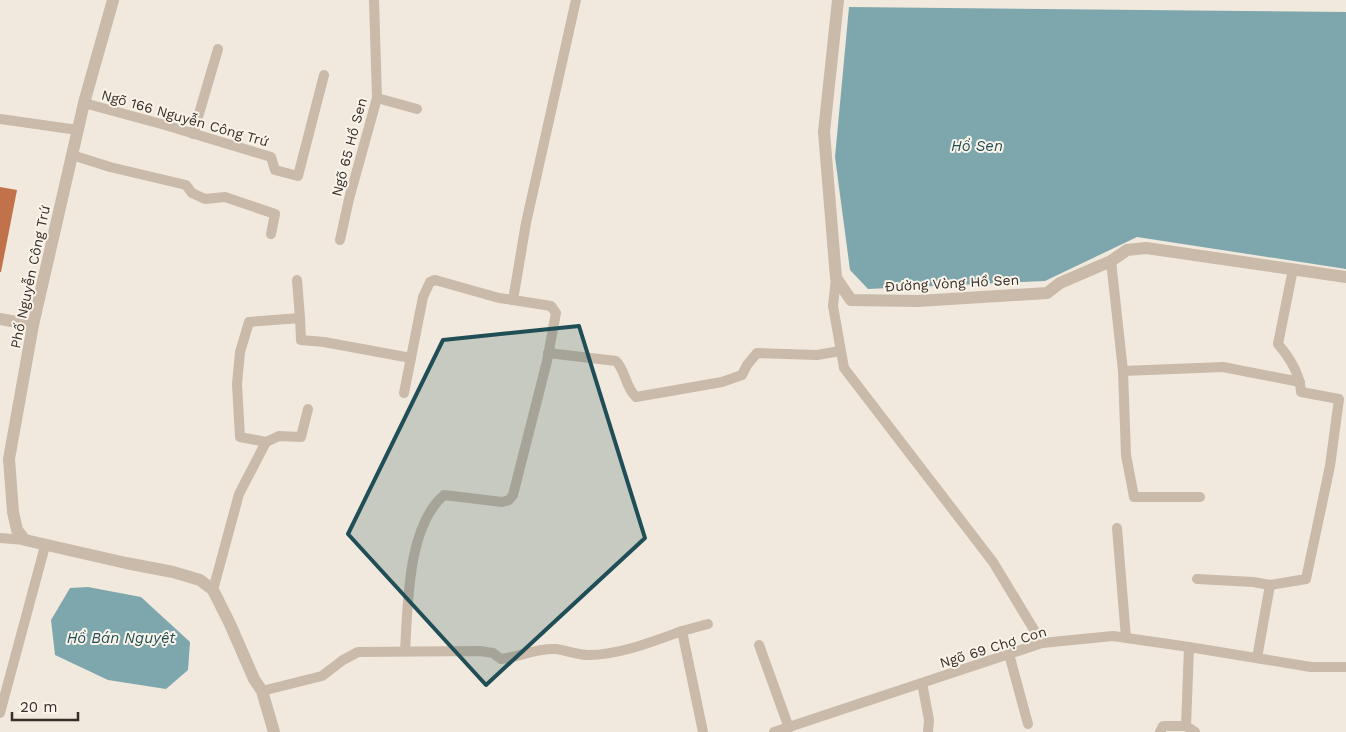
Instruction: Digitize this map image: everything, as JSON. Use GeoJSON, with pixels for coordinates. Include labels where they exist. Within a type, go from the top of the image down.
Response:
{"type":"FeatureCollection","features":[{"type":"Feature","properties":{"kind":"street","name":"Phố Nguyễn Công Trứ"},"geometry":{"type":"LineString","coordinates":[[25,540],[17,530],[13,512],[9,459],[33,325],[84,103],[113,0]]}},
{"type":"Feature","properties":{"kind":"street"},"geometry":{"type":"LineString","coordinates":[[836,278],[824,132],[838,0]]}},
{"type":"Feature","properties":{"kind":"street","name":"Đường Vòng Hồ Sen"},"geometry":{"type":"LineString","coordinates":[[836,278],[852,300],[918,300],[1046,293],[1060,283],[1112,261],[1127,250],[1146,248],[1346,277]]}},
{"type":"Feature","properties":{"kind":"street"},"geometry":{"type":"LineString","coordinates":[[0,319],[33,325]]}},
{"type":"Feature","properties":{"kind":"street"},"geometry":{"type":"LineString","coordinates":[[25,540],[45,546],[173,572],[200,580],[213,590],[254,678],[262,691],[274,732]]}},
{"type":"Feature","properties":{"kind":"lane","name":"Ngõ 65 Hồ Sen"},"geometry":{"type":"LineString","coordinates":[[340,240],[348,199],[377,98],[374,0]]}},
{"type":"Feature","properties":{"kind":"lane"},"geometry":{"type":"LineString","coordinates":[[513,300],[526,223],[576,0]]}},
{"type":"Feature","properties":{"kind":"lane"},"geometry":{"type":"LineString","coordinates":[[194,134],[218,48]]}},
{"type":"Feature","properties":{"kind":"lane","name":"Ngõ 166 Nguyễn Công Trứ"},"geometry":{"type":"LineString","coordinates":[[84,103],[271,157],[275,170],[298,176],[324,75]]}},
{"type":"Feature","properties":{"kind":"lane"},"geometry":{"type":"LineString","coordinates":[[377,98],[417,109]]}},
{"type":"Feature","properties":{"kind":"lane"},"geometry":{"type":"LineString","coordinates":[[0,119],[78,130]]}},
{"type":"Feature","properties":{"kind":"lane"},"geometry":{"type":"LineString","coordinates":[[72,155],[110,167],[186,185],[192,192],[205,199],[224,197],[275,214],[272,234]]}},
{"type":"Feature","properties":{"kind":"lane"},"geometry":{"type":"LineString","coordinates":[[1112,261],[1122,371],[1126,455],[1134,497],[1200,497]]}},
{"type":"Feature","properties":{"kind":"lane"},"geometry":{"type":"LineString","coordinates":[[1197,579],[1253,582],[1270,585],[1306,579],[1330,466],[1339,399],[1301,392],[1300,382],[1290,358],[1278,344],[1293,269]]}},
{"type":"Feature","properties":{"kind":"lane"},"geometry":{"type":"LineString","coordinates":[[836,278],[833,306],[844,368],[993,562],[1042,643]]}},
{"type":"Feature","properties":{"kind":"lane"},"geometry":{"type":"LineString","coordinates":[[297,280],[301,340],[324,342],[411,358]]}},
{"type":"Feature","properties":{"kind":"lane"},"geometry":{"type":"LineString","coordinates":[[404,393],[423,297],[430,282],[435,280],[499,298],[551,306],[556,313],[548,354],[513,495],[509,500],[502,502],[444,495],[436,502],[421,530],[412,566],[405,651]]}},
{"type":"Feature","properties":{"kind":"lane"},"geometry":{"type":"LineString","coordinates":[[300,318],[248,322],[240,352],[237,384],[240,437],[266,442],[279,436],[301,437],[308,409]]}},
{"type":"Feature","properties":{"kind":"lane"},"geometry":{"type":"LineString","coordinates":[[548,354],[616,361],[621,366],[631,392],[636,397],[722,382],[742,375],[747,365],[758,353],[817,355],[840,351]]}},
{"type":"Feature","properties":{"kind":"lane"},"geometry":{"type":"LineString","coordinates":[[1122,371],[1223,367],[1300,382]]}},
{"type":"Feature","properties":{"kind":"lane"},"geometry":{"type":"LineString","coordinates":[[213,590],[239,494],[266,442]]}},
{"type":"Feature","properties":{"kind":"lane"},"geometry":{"type":"LineString","coordinates":[[1117,528],[1126,638]]}},
{"type":"Feature","properties":{"kind":"lane"},"geometry":{"type":"LineString","coordinates":[[0,538],[25,540]]}},
{"type":"Feature","properties":{"kind":"lane"},"geometry":{"type":"LineString","coordinates":[[0,713],[45,546]]}},
{"type":"Feature","properties":{"kind":"lane"},"geometry":{"type":"LineString","coordinates":[[1257,658],[1270,585]]}},
{"type":"Feature","properties":{"kind":"lane"},"geometry":{"type":"LineString","coordinates":[[262,691],[322,676],[343,660],[358,652],[480,651],[493,653],[501,659],[555,649],[591,656],[613,653],[708,624]]}},
{"type":"Feature","properties":{"kind":"lane"},"geometry":{"type":"LineString","coordinates":[[682,632],[703,732]]}},
{"type":"Feature","properties":{"kind":"lane","name":"Ngõ 69 Chợ Con"},"geometry":{"type":"LineString","coordinates":[[774,732],[1042,643],[1113,636],[1311,667],[1346,667]]}},
{"type":"Feature","properties":{"kind":"lane"},"geometry":{"type":"LineString","coordinates":[[759,645],[789,728]]}},
{"type":"Feature","properties":{"kind":"lane"},"geometry":{"type":"LineString","coordinates":[[1186,726],[1189,647]]}},
{"type":"Feature","properties":{"kind":"lane"},"geometry":{"type":"LineString","coordinates":[[1009,654],[1028,724]]}},
{"type":"Feature","properties":{"kind":"lane"},"geometry":{"type":"LineString","coordinates":[[922,683],[930,720],[928,732]]}},
{"type":"Feature","properties":{"kind":"lane"},"geometry":{"type":"LineString","coordinates":[[1160,732],[1163,726],[1186,726],[1194,732]]}},
{"type":"Feature","properties":{"kind":"highlighted area"},"geometry":{"type":"Polygon","coordinates":[[[579,326],[645,538],[486,685],[348,534],[443,340],[579,326]]]}},
{"type":"Feature","properties":{"kind":"water","name":"Hồ Sen"},"geometry":{"type":"Polygon","coordinates":[[[849,7],[1346,12],[1346,269],[1137,237],[1045,281],[868,289],[850,270],[835,157],[849,7]]]}},
{"type":"Feature","properties":{"kind":"water","name":"Hồ Bán Nguyệt"},"geometry":{"type":"Polygon","coordinates":[[[88,587],[141,597],[190,642],[188,670],[166,689],[108,680],[55,655],[51,620],[70,588],[88,587]]]}},
{"type":"Feature","properties":{"kind":"building"},"geometry":{"type":"Polygon","coordinates":[[[0,187],[17,190],[1,272],[0,272],[0,187]]]}}]}
